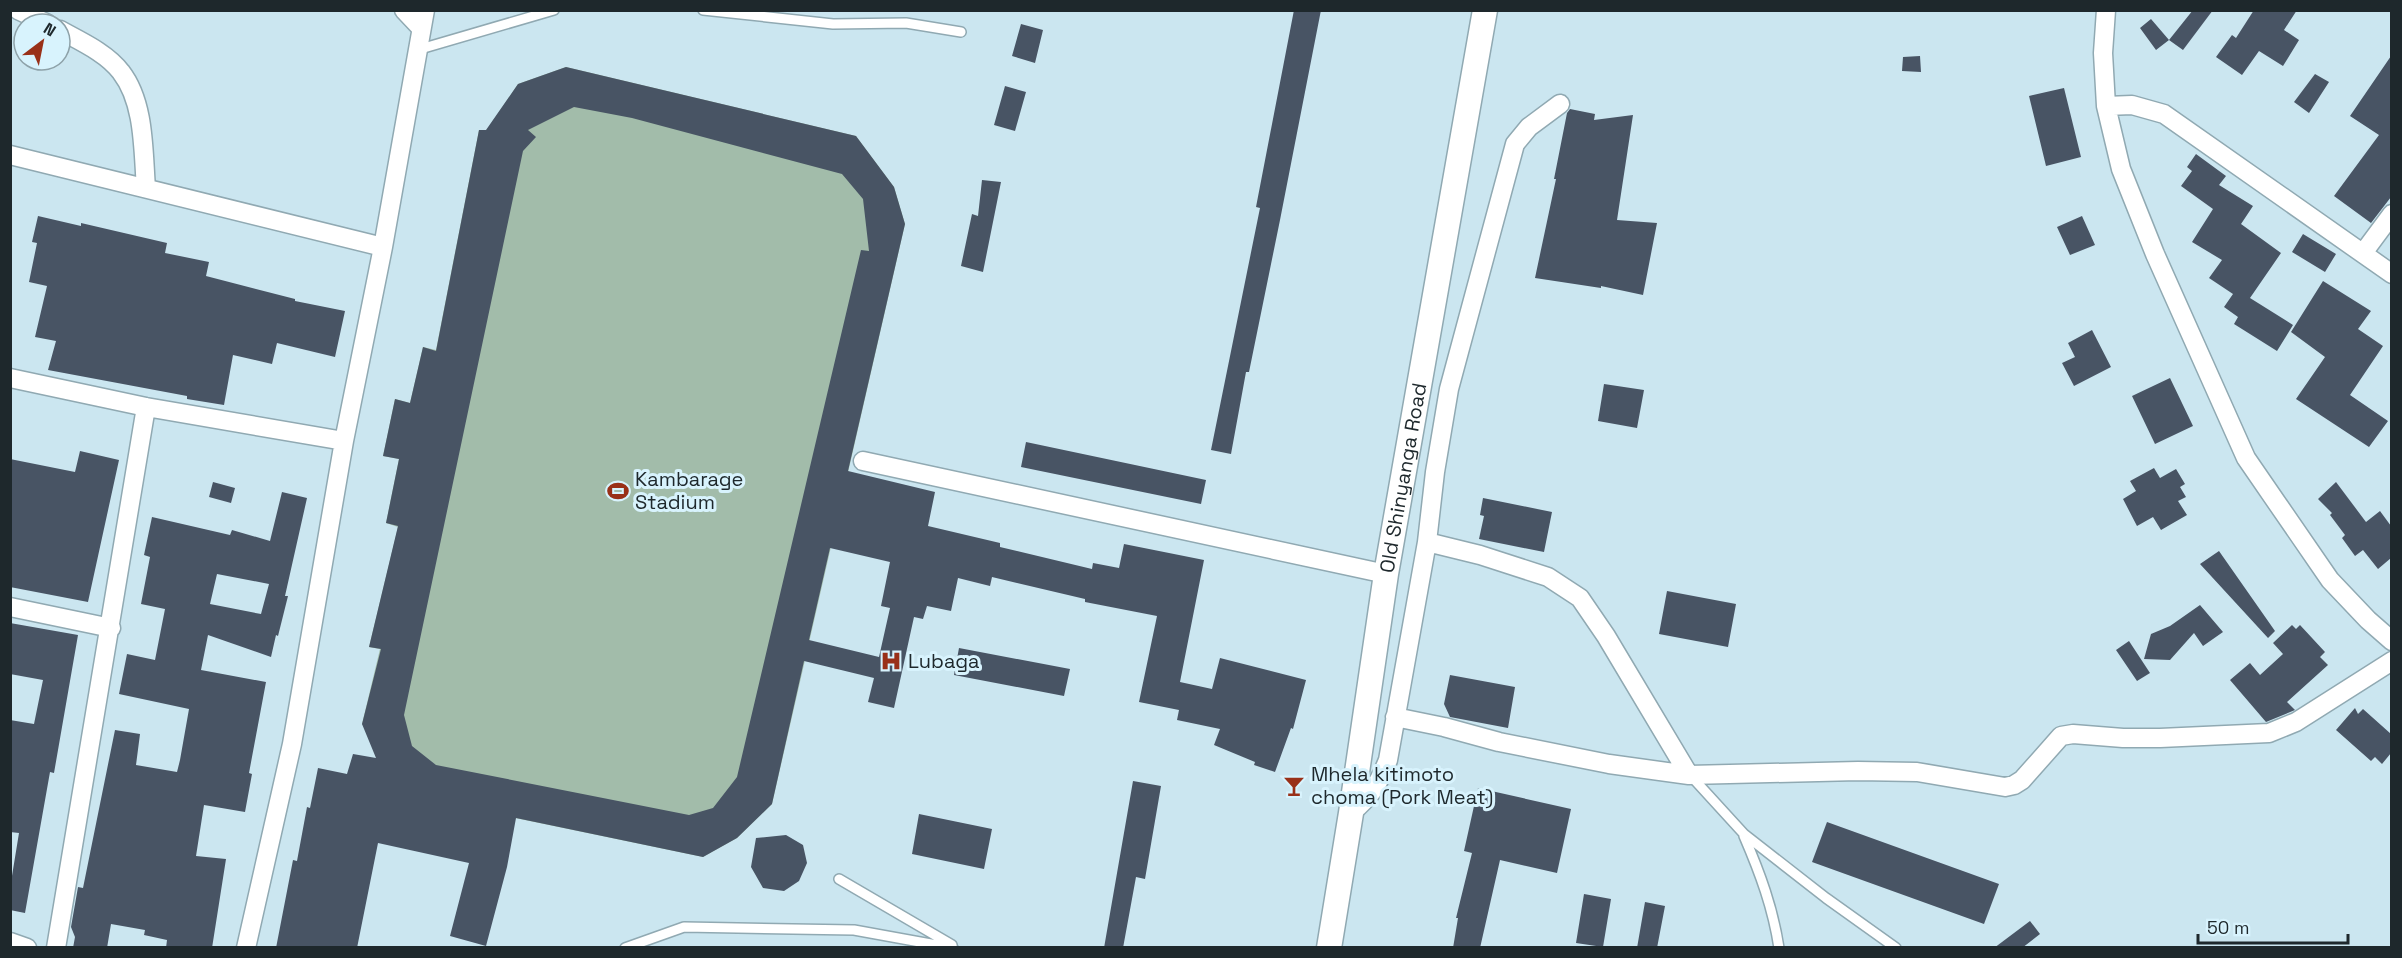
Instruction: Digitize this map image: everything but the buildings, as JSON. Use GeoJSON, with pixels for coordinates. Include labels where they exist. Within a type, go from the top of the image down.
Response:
{"type":"FeatureCollection","features":[{"type":"Feature","properties":{"kind":"main road","name":"Old Shinyanga Road"},"geometry":{"type":"LineString","coordinates":[[1329,948],[1386,574],[1485,10]]}},
{"type":"Feature","properties":{"kind":"street"},"geometry":{"type":"LineString","coordinates":[[246,948],[292,744],[344,441],[383,247],[423,19],[404,10]]}},
{"type":"Feature","properties":{"kind":"street"},"geometry":{"type":"LineString","coordinates":[[2106,10],[2103,53],[2106,106],[2125,179],[2155,254],[2246,458],[2330,580],[2391,641]]}},
{"type":"Feature","properties":{"kind":"street"},"geometry":{"type":"LineString","coordinates":[[72,37],[94,49],[120,70],[132,89],[140,123],[146,188]]}},
{"type":"Feature","properties":{"kind":"street"},"geometry":{"type":"LineString","coordinates":[[1351,813],[1370,796],[1378,785],[1388,760],[1427,542],[1435,472],[1449,389],[1515,144],[1529,126],[1560,104]]}},
{"type":"Feature","properties":{"kind":"street"},"geometry":{"type":"LineString","coordinates":[[2106,106],[2133,105],[2164,114],[2391,274]]}},
{"type":"Feature","properties":{"kind":"street"},"geometry":{"type":"LineString","coordinates":[[10,155],[383,247]]}},
{"type":"Feature","properties":{"kind":"street"},"geometry":{"type":"LineString","coordinates":[[2362,253],[2391,214]]}},
{"type":"Feature","properties":{"kind":"street"},"geometry":{"type":"LineString","coordinates":[[10,378],[146,407],[344,441]]}},
{"type":"Feature","properties":{"kind":"street"},"geometry":{"type":"LineString","coordinates":[[56,948],[146,407]]}},
{"type":"Feature","properties":{"kind":"street"},"geometry":{"type":"LineString","coordinates":[[863,461],[1386,574]]}},
{"type":"Feature","properties":{"kind":"street"},"geometry":{"type":"LineString","coordinates":[[1427,542],[1480,555],[1548,577],[1580,598],[1606,636],[1689,775]]}},
{"type":"Feature","properties":{"kind":"street"},"geometry":{"type":"LineString","coordinates":[[10,607],[111,628]]}},
{"type":"Feature","properties":{"kind":"street"},"geometry":{"type":"LineString","coordinates":[[1395,717],[1521,747],[1609,764],[1689,775],[1917,772],[2005,787],[2022,780],[2061,736],[2073,734],[2160,738],[2269,733],[2296,722],[2322,703],[2391,661]]}},
{"type":"Feature","properties":{"kind":"street"},"geometry":{"type":"LineString","coordinates":[[10,942],[27,948]]}},
{"type":"Feature","properties":{"kind":"lane"},"geometry":{"type":"LineString","coordinates":[[417,50],[554,10]]}},
{"type":"Feature","properties":{"kind":"lane"},"geometry":{"type":"LineString","coordinates":[[703,10],[833,24],[906,23],[961,32]]}},
{"type":"Feature","properties":{"kind":"lane"},"geometry":{"type":"LineString","coordinates":[[1689,775],[1744,834],[1826,898],[1896,948]]}},
{"type":"Feature","properties":{"kind":"lane"},"geometry":{"type":"LineString","coordinates":[[1744,834],[1763,880],[1774,916],[1779,948]]}},
{"type":"Feature","properties":{"kind":"lane"},"geometry":{"type":"LineString","coordinates":[[839,879],[955,948]]}},
{"type":"Feature","properties":{"kind":"lane"},"geometry":{"type":"LineString","coordinates":[[625,948],[684,927],[717,927],[854,930],[955,948]]}},
{"type":"Feature","properties":{"kind":"green space","name":"Kambarage Stadium"},"geometry":{"type":"Polygon","coordinates":[[[566,67],[856,136],[894,187],[905,224],[772,804],[737,838],[703,857],[409,796],[362,724],[380,649],[369,647],[398,527],[386,523],[399,459],[383,456],[395,399],[410,403],[423,347],[436,350],[479,130],[487,130],[518,84],[566,67]]]}},
{"type":"Feature","properties":{"kind":"place","name":"Kambarage Stadium"},"geometry":{"type":"Point","coordinates":[618,491]}},
{"type":"Feature","properties":{"kind":"place","name":"Lubaga"},"geometry":{"type":"Point","coordinates":[891,661]}},
{"type":"Feature","properties":{"kind":"place","name":"Mhela kitimoto choma (Pork Meat)"},"geometry":{"type":"Point","coordinates":[1294,786]}}]}
